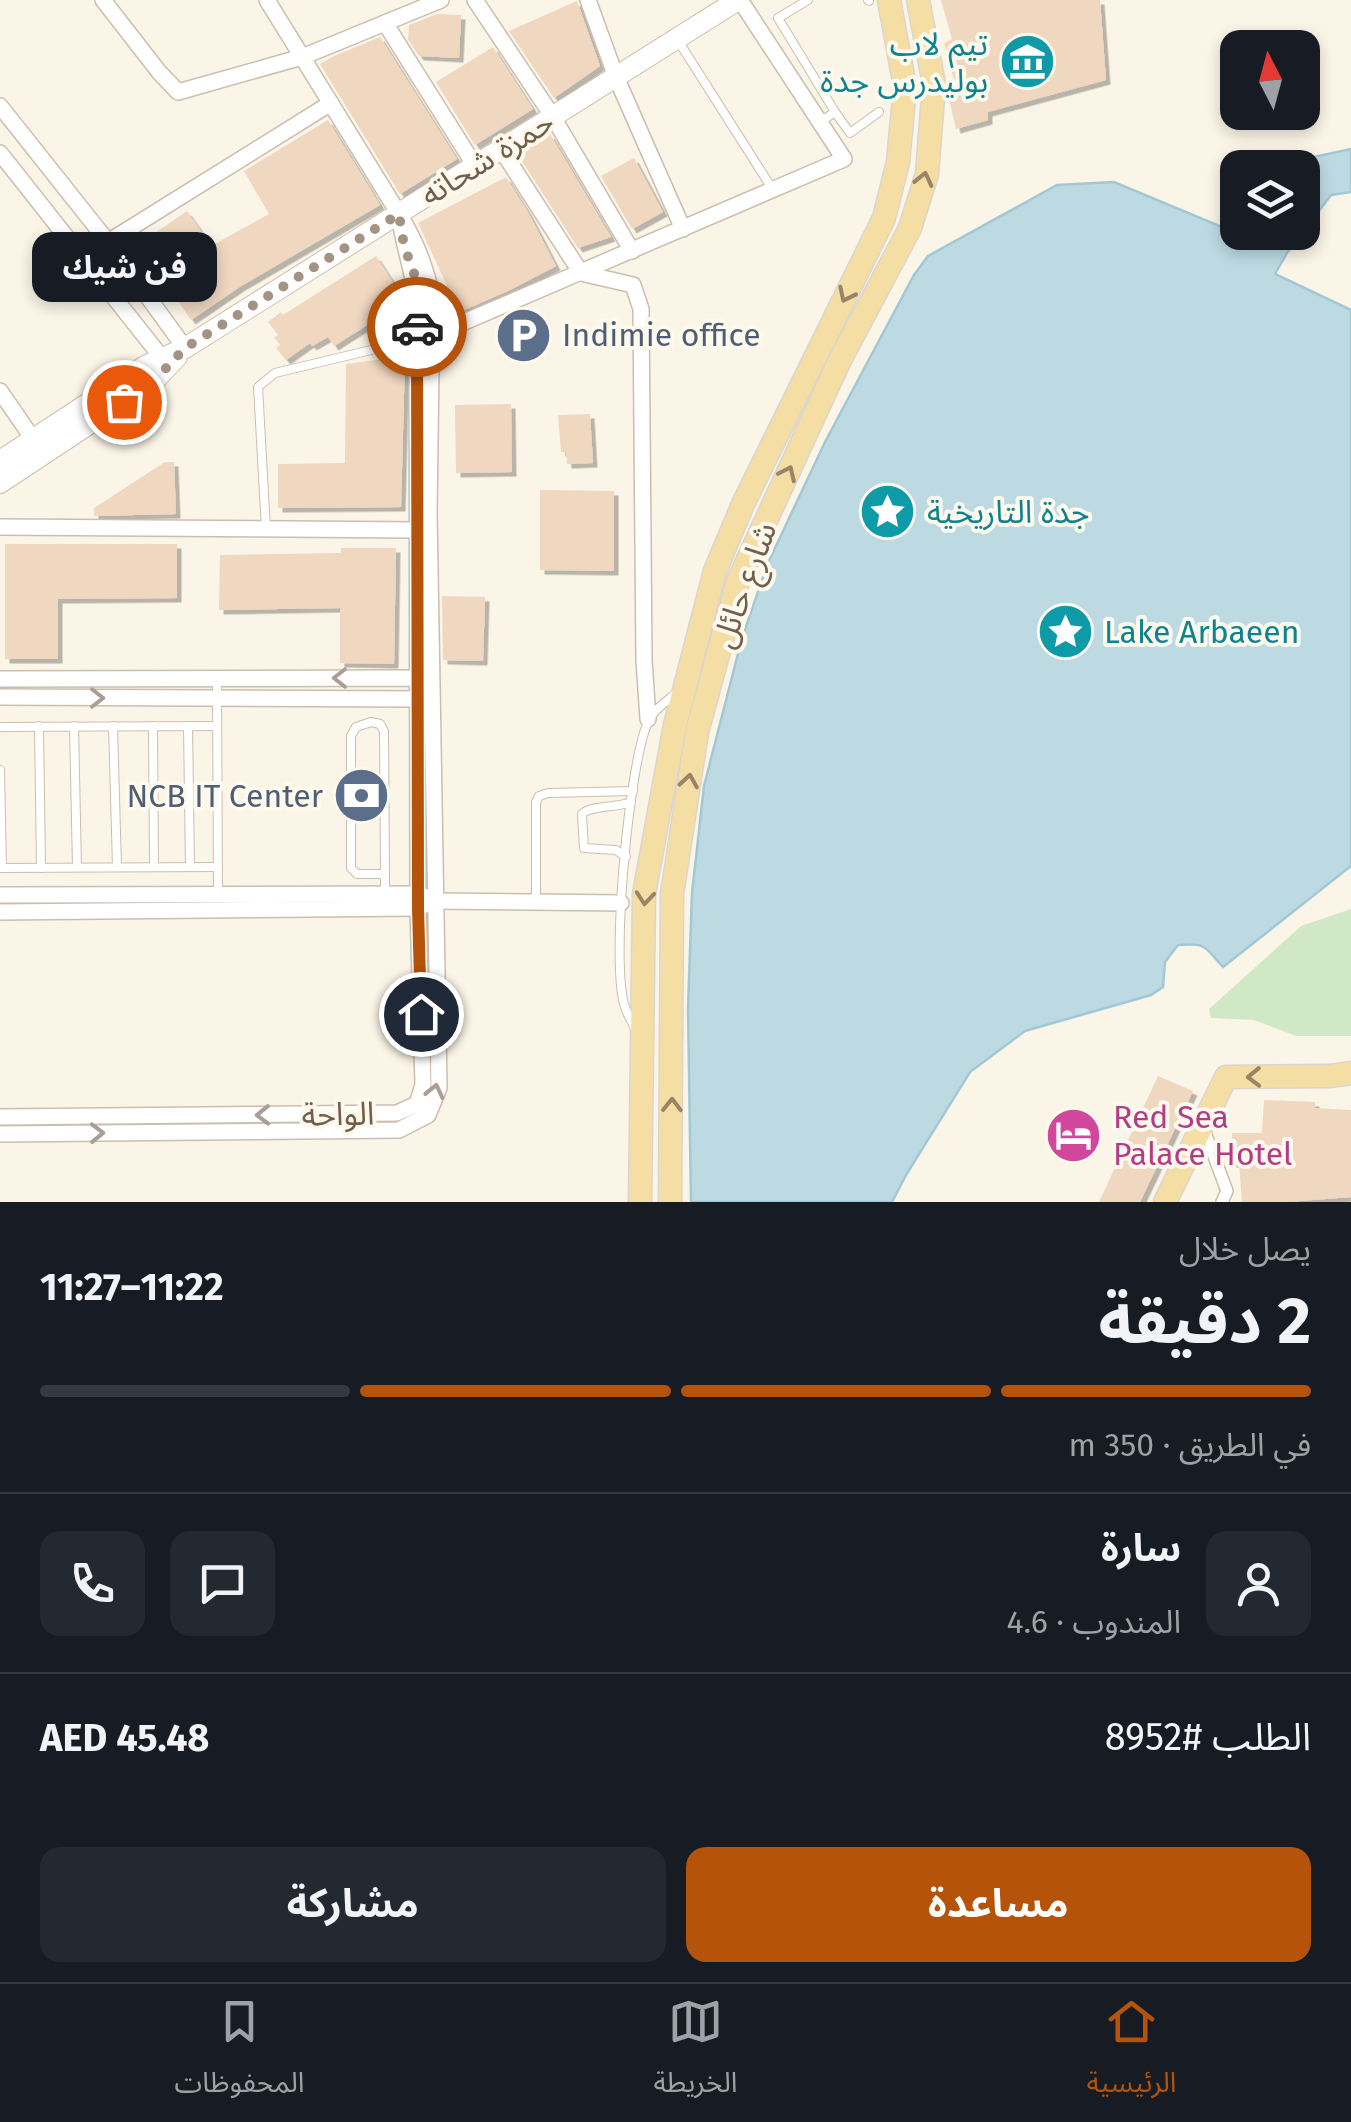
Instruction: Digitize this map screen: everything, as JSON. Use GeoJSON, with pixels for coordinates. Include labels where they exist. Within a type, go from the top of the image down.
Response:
{"type":"FeatureCollection","features":[{"type":"Feature","properties":{"kind":"main road","name":"حمزة شحاته"},"geometry":{"type":"LineString","coordinates":[[0,461],[145,366],[185,348],[739,0]]}},
{"type":"Feature","properties":{"kind":"main road","name":"شارع حائل"},"geometry":{"type":"LineString","coordinates":[[640,1202],[644,894],[675,725],[715,571],[742,504],[884,218],[898,162],[905,87],[889,0]]}},
{"type":"Feature","properties":{"kind":"main road","name":"شارع حائل"},"geometry":{"type":"LineString","coordinates":[[670,1202],[672,894],[697,732],[738,581],[840,362],[910,228],[926,174],[934,84],[918,0]]}},
{"type":"Feature","properties":{"kind":"main road","name":"حمزة شحاته"},"geometry":{"type":"LineString","coordinates":[[0,484],[154,381],[185,348]]}},
{"type":"Feature","properties":{"kind":"main road"},"geometry":{"type":"LineString","coordinates":[[1165,1202],[1226,1077],[1351,1073]]}},
{"type":"Feature","properties":{"kind":"street"},"geometry":{"type":"LineString","coordinates":[[104,0],[178,92],[302,56],[441,0]]}},
{"type":"Feature","properties":{"kind":"street"},"geometry":{"type":"LineString","coordinates":[[267,0],[399,214]]}},
{"type":"Feature","properties":{"kind":"street"},"geometry":{"type":"LineString","coordinates":[[475,0],[553,117],[632,251]]}},
{"type":"Feature","properties":{"kind":"street"},"geometry":{"type":"LineString","coordinates":[[588,0],[616,77],[682,229]]}},
{"type":"Feature","properties":{"kind":"street"},"geometry":{"type":"LineString","coordinates":[[432,298],[462,324],[844,159],[739,0]]}},
{"type":"Feature","properties":{"kind":"street"},"geometry":{"type":"LineString","coordinates":[[386,23],[475,166]]}},
{"type":"Feature","properties":{"kind":"street"},"geometry":{"type":"LineString","coordinates":[[108,242],[330,103]]}},
{"type":"Feature","properties":{"kind":"street"},"geometry":{"type":"LineString","coordinates":[[0,106],[108,242],[185,348]]}},
{"type":"Feature","properties":{"kind":"street"},"geometry":{"type":"LineString","coordinates":[[502,149],[581,273],[633,285],[641,309],[648,719]]}},
{"type":"Feature","properties":{"kind":"street"},"geometry":{"type":"LineString","coordinates":[[0,154],[162,358]]}},
{"type":"Feature","properties":{"kind":"street","name":"الواحة"},"geometry":{"type":"LineString","coordinates":[[0,1118],[397,1113],[417,1104],[423,1085],[418,901],[432,298],[426,268],[399,214]]}},
{"type":"Feature","properties":{"kind":"street","name":"الواحة"},"geometry":{"type":"LineString","coordinates":[[0,1134],[399,1130],[428,1115],[439,1088],[435,901],[424,696],[418,678],[417,300],[399,214]]}},
{"type":"Feature","properties":{"kind":"street"},"geometry":{"type":"LineString","coordinates":[[3,399],[33,439]]}},
{"type":"Feature","properties":{"kind":"street"},"geometry":{"type":"LineString","coordinates":[[0,527],[418,530]]}},
{"type":"Feature","properties":{"kind":"street"},"geometry":{"type":"LineString","coordinates":[[0,679],[418,678]]}},
{"type":"Feature","properties":{"kind":"street"},"geometry":{"type":"LineString","coordinates":[[0,697],[424,696]]}},
{"type":"Feature","properties":{"kind":"street"},"geometry":{"type":"LineString","coordinates":[[0,895],[385,894],[418,901]]}},
{"type":"Feature","properties":{"kind":"street"},"geometry":{"type":"LineString","coordinates":[[0,912],[418,901],[621,903]]}},
{"type":"Feature","properties":{"kind":"street"},"geometry":{"type":"LineString","coordinates":[[1203,1127],[1228,1191],[1222,1202]]}},
{"type":"Feature","properties":{"kind":"lane"},"geometry":{"type":"LineString","coordinates":[[808,0],[778,18],[835,112],[850,133],[879,112]]}},
{"type":"Feature","properties":{"kind":"lane"},"geometry":{"type":"LineString","coordinates":[[677,39],[773,190]]}},
{"type":"Feature","properties":{"kind":"lane"},"geometry":{"type":"LineString","coordinates":[[820,122],[835,112]]}},
{"type":"Feature","properties":{"kind":"lane"},"geometry":{"type":"LineString","coordinates":[[266,529],[258,387],[275,373],[417,339]]}},
{"type":"Feature","properties":{"kind":"lane"},"geometry":{"type":"LineString","coordinates":[[217,678],[218,894]]}},
{"type":"Feature","properties":{"kind":"lane"},"geometry":{"type":"LineString","coordinates":[[642,1041],[624,1006],[620,974],[621,903],[632,790],[648,719],[686,684]]}},
{"type":"Feature","properties":{"kind":"lane"},"geometry":{"type":"LineString","coordinates":[[385,874],[357,874],[351,868],[351,736],[356,727],[371,722],[380,724],[384,731],[385,874],[385,894]]}},
{"type":"Feature","properties":{"kind":"lane"},"geometry":{"type":"LineString","coordinates":[[0,726],[217,726]]}},
{"type":"Feature","properties":{"kind":"lane"},"geometry":{"type":"LineString","coordinates":[[39,726],[41,868]]}},
{"type":"Feature","properties":{"kind":"lane"},"geometry":{"type":"LineString","coordinates":[[74,726],[78,868]]}},
{"type":"Feature","properties":{"kind":"lane"},"geometry":{"type":"LineString","coordinates":[[113,726],[117,867]]}},
{"type":"Feature","properties":{"kind":"lane"},"geometry":{"type":"LineString","coordinates":[[153,726],[154,867]]}},
{"type":"Feature","properties":{"kind":"lane"},"geometry":{"type":"LineString","coordinates":[[188,726],[190,867]]}},
{"type":"Feature","properties":{"kind":"lane"},"geometry":{"type":"LineString","coordinates":[[0,770],[1,868],[218,866]]}},
{"type":"Feature","properties":{"kind":"lane"},"geometry":{"type":"LineString","coordinates":[[536,902],[538,796],[632,790]]}},
{"type":"Feature","properties":{"kind":"lane"},"geometry":{"type":"LineString","coordinates":[[626,857],[616,850],[584,848],[582,814],[588,809],[631,802]]}},
{"type":"Feature","properties":{"kind":"green space"},"geometry":{"type":"Polygon","coordinates":[[[1351,909],[1351,1036],[1296,1036],[1254,1020],[1211,1018],[1209,1009],[1301,926],[1351,909]]]}},
{"type":"Feature","properties":{"kind":"water"},"geometry":{"type":"Polygon","coordinates":[[[1351,149],[1351,192],[1331,195],[1320,210],[1320,156],[1351,149]]]}},
{"type":"Feature","properties":{"kind":"water"},"geometry":{"type":"Polygon","coordinates":[[[1114,182],[1220,226],[1220,250],[1289,250],[1275,274],[1351,310],[1351,866],[1223,967],[1205,948],[1178,945],[1165,962],[1163,987],[1151,995],[1025,1031],[970,1072],[892,1202],[691,1202],[688,1008],[692,893],[704,786],[742,638],[768,563],[825,442],[914,275],[928,256],[1057,185],[1114,182]]]}},
{"type":"Feature","properties":{"kind":"building","name":"تيم لاب بوليدرس جدة"},"geometry":{"type":"Polygon","coordinates":[[[941,0],[1100,0],[1106,80],[988,112],[988,120],[956,129],[949,99],[958,95],[944,43],[952,39],[941,0]]]}},
{"type":"Feature","properties":{"kind":"building"},"geometry":{"type":"Polygon","coordinates":[[[577,1],[600,66],[554,98],[509,31],[577,1]]]}},
{"type":"Feature","properties":{"kind":"building"},"geometry":{"type":"Polygon","coordinates":[[[437,14],[461,15],[459,58],[419,56],[408,39],[409,25],[437,14]]]}},
{"type":"Feature","properties":{"kind":"building"},"geometry":{"type":"Polygon","coordinates":[[[380,37],[457,159],[400,194],[320,64],[380,37]]]}},
{"type":"Feature","properties":{"kind":"building"},"geometry":{"type":"Polygon","coordinates":[[[493,47],[533,109],[475,145],[436,82],[493,47]]]}},
{"type":"Feature","properties":{"kind":"building"},"geometry":{"type":"Polygon","coordinates":[[[328,120],[380,205],[241,286],[191,320],[139,244],[187,211],[211,246],[269,214],[244,171],[328,120]]]}},
{"type":"Feature","properties":{"kind":"building"},"geometry":{"type":"Polygon","coordinates":[[[550,134],[611,237],[578,248],[518,155],[550,134]]]}},
{"type":"Feature","properties":{"kind":"building"},"geometry":{"type":"Polygon","coordinates":[[[634,158],[663,212],[632,229],[601,176],[634,158]]]}},
{"type":"Feature","properties":{"kind":"building"},"geometry":{"type":"Polygon","coordinates":[[[506,177],[556,266],[464,310],[455,303],[418,223],[506,177]]]}},
{"type":"Feature","properties":{"kind":"building"},"geometry":{"type":"Polygon","coordinates":[[[376,256],[400,293],[388,300],[394,308],[334,346],[328,337],[312,346],[310,343],[286,360],[276,348],[280,345],[274,337],[278,335],[268,322],[376,256]]]}},
{"type":"Feature","properties":{"kind":"building"},"geometry":{"type":"Polygon","coordinates":[[[405,356],[401,507],[278,508],[278,464],[345,463],[346,364],[405,356]]]}},
{"type":"Feature","properties":{"kind":"building"},"geometry":{"type":"Polygon","coordinates":[[[511,404],[512,472],[456,473],[455,405],[511,404]]]}},
{"type":"Feature","properties":{"kind":"building"},"geometry":{"type":"Polygon","coordinates":[[[590,414],[593,463],[567,464],[566,452],[561,452],[558,415],[590,414]]]}},
{"type":"Feature","properties":{"kind":"building"},"geometry":{"type":"Polygon","coordinates":[[[165,462],[174,462],[176,514],[94,516],[94,508],[165,462]]]}},
{"type":"Feature","properties":{"kind":"building"},"geometry":{"type":"Polygon","coordinates":[[[540,490],[614,491],[614,571],[540,570],[540,490]]]}},
{"type":"Feature","properties":{"kind":"building"},"geometry":{"type":"Polygon","coordinates":[[[5,544],[177,544],[177,598],[58,599],[58,659],[5,659],[5,544]]]}},
{"type":"Feature","properties":{"kind":"building"},"geometry":{"type":"Polygon","coordinates":[[[341,548],[396,548],[394,664],[340,663],[340,608],[219,610],[220,555],[341,553],[341,548]]]}},
{"type":"Feature","properties":{"kind":"building"},"geometry":{"type":"Polygon","coordinates":[[[442,596],[485,597],[483,661],[443,660],[442,596]]]}},
{"type":"Feature","properties":{"kind":"building"},"geometry":{"type":"Polygon","coordinates":[[[1158,1076],[1193,1091],[1140,1202],[1099,1202],[1158,1076]]]}},
{"type":"Feature","properties":{"kind":"building"},"geometry":{"type":"Polygon","coordinates":[[[1264,1100],[1315,1102],[1315,1108],[1351,1110],[1351,1197],[1242,1202],[1239,1163],[1231,1163],[1232,1133],[1262,1133],[1264,1100]]]}},
{"type":"Feature","properties":{"kind":"way so far"},"geometry":{"type":"LineString","coordinates":[[124,402],[154,381],[185,348],[399,214],[404,246],[414,273],[417,327]]}},
{"type":"Feature","properties":{"kind":"place","name":"تيم لاب بوليدرس جدة"},"geometry":{"type":"Point","coordinates":[1027,62]}},
{"type":"Feature","properties":{"kind":"place","name":"Indimie office"},"geometry":{"type":"Point","coordinates":[523,335]}},
{"type":"Feature","properties":{"kind":"place","name":"فن شيك"},"geometry":{"type":"Point","coordinates":[124,402]}},
{"type":"Feature","properties":{"kind":"place","name":"جدة التاريخية"},"geometry":{"type":"Point","coordinates":[888,512]}},
{"type":"Feature","properties":{"kind":"place","name":"Lake Arbaeen"},"geometry":{"type":"Point","coordinates":[1065,632]}},
{"type":"Feature","properties":{"kind":"place","name":"NCB IT Center"},"geometry":{"type":"Point","coordinates":[362,796]}},
{"type":"Feature","properties":{"kind":"place","name":"Red Sea Palace Hotel"},"geometry":{"type":"Point","coordinates":[1074,1135]}},
{"type":"Feature","properties":{"kind":"route"},"geometry":{"type":"LineString","coordinates":[[417,327],[421,1014]]}}]}
